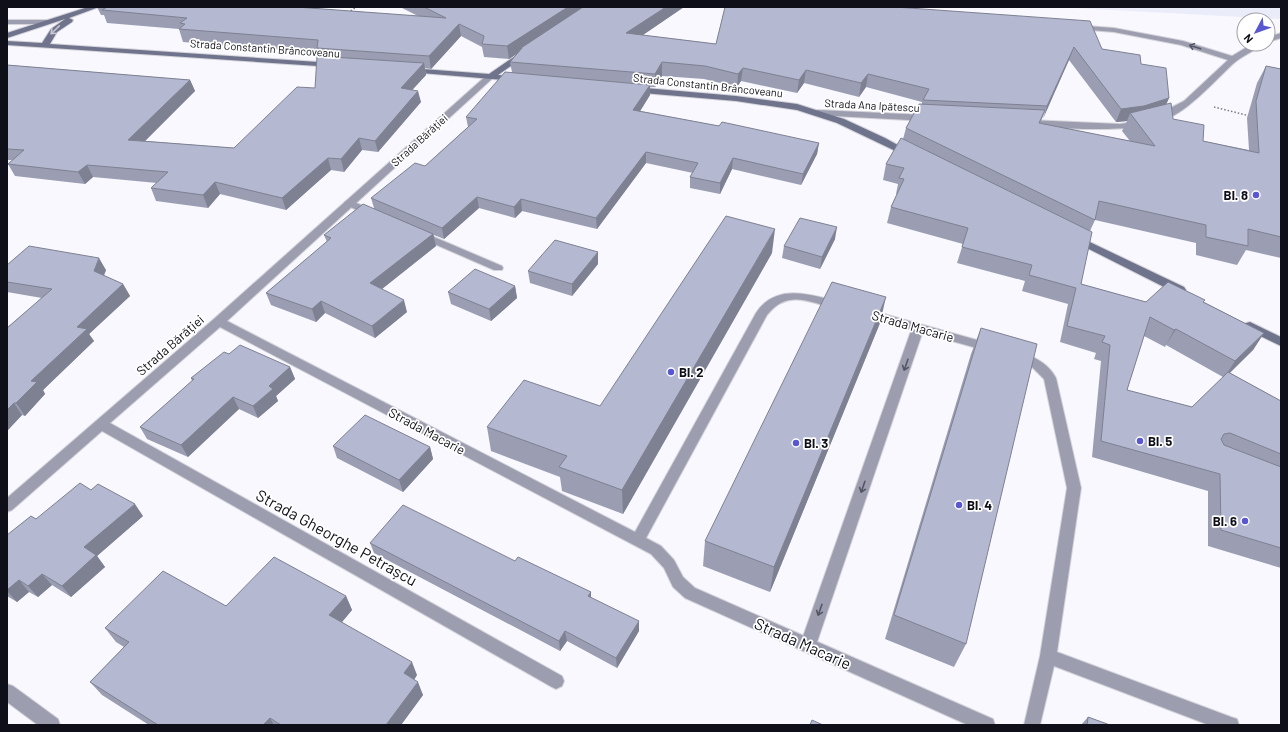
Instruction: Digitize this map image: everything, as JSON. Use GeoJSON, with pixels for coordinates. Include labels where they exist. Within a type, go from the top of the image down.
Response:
{"type":"FeatureCollection","features":[{"type":"Feature","properties":{"kind":"main road"},"geometry":{"type":"LineString","coordinates":[[7,36],[95,7]]}},
{"type":"Feature","properties":{"kind":"main road"},"geometry":{"type":"LineString","coordinates":[[45,46],[49,36],[55,29],[68,20],[95,7]]}},
{"type":"Feature","properties":{"kind":"main road","name":"Strada Constantin Brâncoveanu"},"geometry":{"type":"LineString","coordinates":[[7,43],[342,65]]}},
{"type":"Feature","properties":{"kind":"main road"},"geometry":{"type":"LineString","coordinates":[[490,77],[533,48]]}},
{"type":"Feature","properties":{"kind":"main road"},"geometry":{"type":"LineString","coordinates":[[397,69],[525,80]]}},
{"type":"Feature","properties":{"kind":"main road","name":"Strada Constantin Brâncoveanu"},"geometry":{"type":"LineString","coordinates":[[626,89],[798,107],[859,129],[918,159]]}},
{"type":"Feature","properties":{"kind":"main road"},"geometry":{"type":"LineString","coordinates":[[1065,232],[1191,296]]}},
{"type":"Feature","properties":{"kind":"main road"},"geometry":{"type":"LineString","coordinates":[[1240,321],[1281,342]]}},
{"type":"Feature","properties":{"kind":"street"},"geometry":{"type":"LineString","coordinates":[[7,22],[48,22]]}},
{"type":"Feature","properties":{"kind":"street"},"geometry":{"type":"LineString","coordinates":[[1066,26],[1114,30],[1183,43],[1232,59]]}},
{"type":"Feature","properties":{"kind":"street"},"geometry":{"type":"LineString","coordinates":[[1018,123],[1120,127],[1144,123],[1168,114],[1190,102],[1232,59],[1242,52]]}},
{"type":"Feature","properties":{"kind":"street","name":"Strada Bărăției"},"geometry":{"type":"LineString","coordinates":[[7,506],[219,321],[490,77]]}},
{"type":"Feature","properties":{"kind":"street","name":"Strada Ana Ipătescu"},"geometry":{"type":"LineString","coordinates":[[818,113],[938,119]]}},
{"type":"Feature","properties":{"kind":"street"},"geometry":{"type":"LineString","coordinates":[[350,203],[385,218]]}},
{"type":"Feature","properties":{"kind":"street"},"geometry":{"type":"LineString","coordinates":[[413,231],[498,268]]}},
{"type":"Feature","properties":{"kind":"street","name":"Strada Macarie"},"geometry":{"type":"LineString","coordinates":[[637,541],[762,313],[771,303],[788,296],[811,298],[1028,358],[1042,367],[1050,378],[1074,488],[1049,650],[1032,725]]}},
{"type":"Feature","properties":{"kind":"street","name":"Strada Macarie"},"geometry":{"type":"LineString","coordinates":[[219,321],[244,336],[656,550],[669,564],[678,582],[690,593],[987,725]]}},
{"type":"Feature","properties":{"kind":"street"},"geometry":{"type":"LineString","coordinates":[[808,645],[918,328]]}},
{"type":"Feature","properties":{"kind":"street","name":"Strada Gheorghe Petrașcu"},"geometry":{"type":"LineString","coordinates":[[101,424],[556,681]]}},
{"type":"Feature","properties":{"kind":"street"},"geometry":{"type":"LineString","coordinates":[[1049,650],[1231,725]]}},
{"type":"Feature","properties":{"kind":"street"},"geometry":{"type":"LineString","coordinates":[[7,692],[52,725]]}},
{"type":"Feature","properties":{"kind":"path"},"geometry":{"type":"LineString","coordinates":[[344,15],[356,7]]}},
{"type":"Feature","properties":{"kind":"path"},"geometry":{"type":"LineString","coordinates":[[1190,102],[1251,116]]}},
{"type":"Feature","properties":{"kind":"shaded area"},"geometry":{"type":"Polygon","coordinates":[[[1056,7],[1281,7],[1281,19],[1276,19],[1276,12],[1236,12],[1236,17],[1056,7]]]}},
{"type":"Feature","properties":{"kind":"building"},"geometry":{"type":"Polygon","coordinates":[[[107,7],[296,7],[446,18],[424,7],[568,7],[507,46],[482,44],[484,36],[459,24],[429,56],[317,48],[318,40],[179,29],[185,24],[180,23],[187,18],[102,10],[107,7]]]}},
{"type":"Feature","properties":{"kind":"building"},"geometry":{"type":"Polygon","coordinates":[[[583,7],[666,7],[626,33],[716,44],[725,7],[895,7],[1090,21],[1102,49],[1140,55],[1141,64],[1166,68],[1169,98],[1144,106],[1121,109],[1074,47],[1047,106],[923,100],[929,89],[868,74],[861,83],[806,70],[799,80],[743,68],[738,74],[705,66],[662,62],[655,74],[510,62],[521,48],[583,7]]]}},
{"type":"Feature","properties":{"kind":"building"},"geometry":{"type":"Polygon","coordinates":[[[317,56],[424,63],[401,88],[418,91],[375,141],[359,138],[341,159],[328,158],[282,198],[215,182],[203,195],[151,188],[168,172],[87,165],[78,172],[8,164],[24,150],[7,149],[7,65],[190,80],[128,140],[234,148],[297,87],[315,88],[317,56]]]}},
{"type":"Feature","properties":{"kind":"building"},"geometry":{"type":"Polygon","coordinates":[[[1266,66],[1281,69],[1281,237],[1248,229],[1248,246],[1206,237],[1206,225],[1099,201],[1095,220],[906,128],[919,104],[1045,110],[1039,123],[1155,146],[1130,113],[1171,103],[1173,119],[1204,125],[1203,141],[1259,153],[1256,101],[1266,66]]]}},
{"type":"Feature","properties":{"kind":"building"},"geometry":{"type":"Polygon","coordinates":[[[505,72],[650,85],[633,110],[719,126],[722,122],[819,143],[803,174],[733,158],[720,183],[690,177],[698,163],[646,152],[596,218],[521,199],[514,207],[477,197],[442,228],[371,198],[415,163],[425,166],[477,119],[466,117],[505,72]]]}},
{"type":"Feature","properties":{"kind":"building"},"geometry":{"type":"Polygon","coordinates":[[[901,138],[1092,232],[1081,284],[1146,302],[1168,282],[1205,300],[1203,302],[1264,333],[1235,361],[1176,329],[1174,330],[1150,317],[1127,390],[1192,407],[1228,372],[1281,401],[1281,454],[1230,433],[1224,434],[1221,439],[1224,445],[1281,467],[1281,548],[1221,530],[1220,474],[1101,441],[1110,345],[1102,342],[1105,336],[1067,326],[1076,288],[1029,275],[1032,265],[962,247],[968,228],[891,207],[904,179],[899,178],[904,168],[886,164],[901,138]]]}},
{"type":"Feature","properties":{"kind":"building"},"geometry":{"type":"Polygon","coordinates":[[[363,204],[433,234],[370,283],[404,300],[372,326],[321,301],[312,309],[266,293],[331,238],[324,235],[363,204]]]}},
{"type":"Feature","properties":{"kind":"building"},"geometry":{"type":"Polygon","coordinates":[[[726,216],[775,229],[622,490],[559,467],[567,456],[487,427],[524,380],[600,406],[726,216]]]}},
{"type":"Feature","properties":{"kind":"building"},"geometry":{"type":"Polygon","coordinates":[[[800,218],[837,227],[822,257],[784,246],[800,218]]]}},
{"type":"Feature","properties":{"kind":"building"},"geometry":{"type":"Polygon","coordinates":[[[555,240],[598,252],[572,284],[528,271],[555,240]]]}},
{"type":"Feature","properties":{"kind":"building"},"geometry":{"type":"Polygon","coordinates":[[[29,246],[99,258],[94,271],[123,284],[77,327],[87,329],[31,381],[37,382],[7,410],[7,328],[52,289],[7,282],[7,265],[29,246]]]}},
{"type":"Feature","properties":{"kind":"building"},"geometry":{"type":"Polygon","coordinates":[[[475,269],[515,286],[489,309],[448,292],[475,269]]]}},
{"type":"Feature","properties":{"kind":"building","name":"Bl. 3"},"geometry":{"type":"Polygon","coordinates":[[[832,282],[886,297],[774,567],[705,541],[832,282]]]}},
{"type":"Feature","properties":{"kind":"building","name":"Bl. 4"},"geometry":{"type":"Polygon","coordinates":[[[981,328],[1037,344],[966,644],[894,615],[981,328]]]}},
{"type":"Feature","properties":{"kind":"building"},"geometry":{"type":"Polygon","coordinates":[[[240,345],[290,367],[269,386],[273,389],[253,406],[233,397],[181,445],[140,427],[194,379],[191,378],[224,352],[229,354],[240,345]]]}},
{"type":"Feature","properties":{"kind":"building"},"geometry":{"type":"Polygon","coordinates":[[[365,415],[430,447],[399,480],[333,446],[365,415]]]}},
{"type":"Feature","properties":{"kind":"building"},"geometry":{"type":"Polygon","coordinates":[[[80,483],[91,490],[98,484],[135,504],[84,547],[96,555],[62,586],[42,574],[28,586],[19,580],[7,590],[7,535],[31,516],[36,519],[80,483]]]}},
{"type":"Feature","properties":{"kind":"building"},"geometry":{"type":"Polygon","coordinates":[[[403,505],[515,561],[518,557],[591,592],[588,596],[639,621],[616,658],[565,631],[559,641],[370,543],[403,505]]]}},
{"type":"Feature","properties":{"kind":"building"},"geometry":{"type":"Polygon","coordinates":[[[274,557],[346,596],[329,615],[412,662],[404,673],[418,682],[386,725],[281,725],[270,718],[263,725],[158,725],[90,682],[129,642],[105,628],[163,571],[226,606],[274,557]]]}},
{"type":"Feature","properties":{"kind":"building"},"geometry":{"type":"Polygon","coordinates":[[[1088,717],[1110,725],[1087,725],[1088,717]]]}},
{"type":"Feature","properties":{"kind":"building"},"geometry":{"type":"Polygon","coordinates":[[[812,720],[823,725],[810,725],[812,720]]]}},
{"type":"Feature","properties":{"kind":"place","name":"Bl. 8"},"geometry":{"type":"Point","coordinates":[1256,195]}},
{"type":"Feature","properties":{"kind":"place","name":"Bl. 2"},"geometry":{"type":"Point","coordinates":[671,372]}},
{"type":"Feature","properties":{"kind":"place","name":"Bl. 5"},"geometry":{"type":"Point","coordinates":[1140,441]}},
{"type":"Feature","properties":{"kind":"place","name":"Bl. 3"},"geometry":{"type":"Point","coordinates":[796,443]}},
{"type":"Feature","properties":{"kind":"place","name":"Bl. 4"},"geometry":{"type":"Point","coordinates":[959,505]}},
{"type":"Feature","properties":{"kind":"place","name":"Bl. 6"},"geometry":{"type":"Point","coordinates":[1245,521]}}]}
